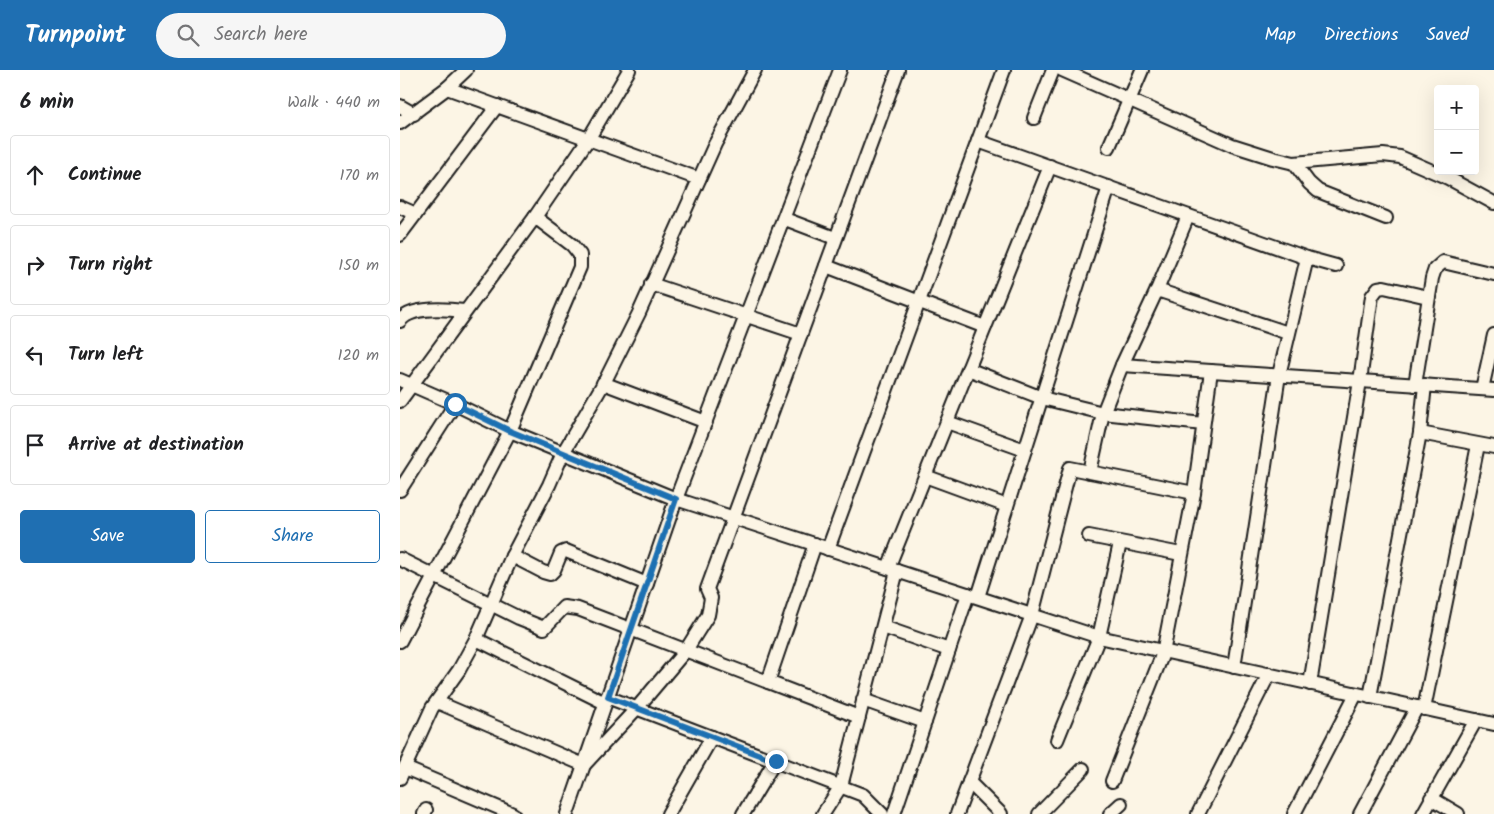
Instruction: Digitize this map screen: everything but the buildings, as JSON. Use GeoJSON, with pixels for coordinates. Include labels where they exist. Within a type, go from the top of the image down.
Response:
{"type":"FeatureCollection","features":[{"type":"Feature","properties":{"kind":"street"},"geometry":{"type":"LineString","coordinates":[[400,123],[447,88],[466,70]]}},
{"type":"Feature","properties":{"kind":"street"},"geometry":{"type":"LineString","coordinates":[[400,401],[406,382],[464,311],[534,216],[589,138],[629,70]]}},
{"type":"Feature","properties":{"kind":"street"},"geometry":{"type":"LineString","coordinates":[[513,814],[488,809],[402,773],[436,702],[459,670],[476,639],[512,556],[563,453],[603,383],[699,179],[755,70]]}},
{"type":"Feature","properties":{"kind":"street"},"geometry":{"type":"LineString","coordinates":[[567,814],[676,499],[785,219],[840,70]]}},
{"type":"Feature","properties":{"kind":"street"},"geometry":{"type":"LineString","coordinates":[[584,765],[637,708],[686,650],[708,615],[711,598],[707,588],[898,70]]}},
{"type":"Feature","properties":{"kind":"street"},"geometry":{"type":"LineString","coordinates":[[828,549],[1004,70]]}},
{"type":"Feature","properties":{"kind":"street"},"geometry":{"type":"LineString","coordinates":[[1034,118],[1053,70]]}},
{"type":"Feature","properties":{"kind":"street"},"geometry":{"type":"LineString","coordinates":[[1062,70],[1130,98],[1232,145],[1294,163],[1383,155],[1400,157],[1448,178],[1494,203]]}},
{"type":"Feature","properties":{"kind":"street"},"geometry":{"type":"LineString","coordinates":[[1110,147],[1142,70]]}},
{"type":"Feature","properties":{"kind":"street"},"geometry":{"type":"LineString","coordinates":[[447,88],[699,179]]}},
{"type":"Feature","properties":{"kind":"street"},"geometry":{"type":"LineString","coordinates":[[400,106],[414,114]]}},
{"type":"Feature","properties":{"kind":"street"},"geometry":{"type":"LineString","coordinates":[[400,235],[496,106]]}},
{"type":"Feature","properties":{"kind":"street"},"geometry":{"type":"LineString","coordinates":[[978,141],[1307,258],[1336,266]]}},
{"type":"Feature","properties":{"kind":"street"},"geometry":{"type":"LineString","coordinates":[[1294,163],[1309,183],[1318,191],[1386,218]]}},
{"type":"Feature","properties":{"kind":"street"},"geometry":{"type":"LineString","coordinates":[[823,814],[841,786],[883,627],[893,570],[925,476],[1050,166]]}},
{"type":"Feature","properties":{"kind":"street"},"geometry":{"type":"LineString","coordinates":[[894,814],[949,650],[973,596],[1007,506],[1109,187]]}},
{"type":"Feature","properties":{"kind":"street"},"geometry":{"type":"LineString","coordinates":[[400,207],[416,214]]}},
{"type":"Feature","properties":{"kind":"street"},"geometry":{"type":"LineString","coordinates":[[400,641],[510,431],[580,268],[580,255],[572,245],[534,216]]}},
{"type":"Feature","properties":{"kind":"street"},"geometry":{"type":"LineString","coordinates":[[1090,472],[1103,413],[1122,365],[1157,290],[1188,216]]}},
{"type":"Feature","properties":{"kind":"street"},"geometry":{"type":"LineString","coordinates":[[785,219],[835,238]]}},
{"type":"Feature","properties":{"kind":"street"},"geometry":{"type":"LineString","coordinates":[[1234,667],[1279,375],[1307,258]]}},
{"type":"Feature","properties":{"kind":"street"},"geometry":{"type":"LineString","coordinates":[[1370,697],[1420,434],[1420,385],[1428,297],[1435,269],[1443,262],[1494,274]]}},
{"type":"Feature","properties":{"kind":"street"},"geometry":{"type":"LineString","coordinates":[[826,266],[985,326]]}},
{"type":"Feature","properties":{"kind":"street"},"geometry":{"type":"LineString","coordinates":[[651,284],[801,334]]}},
{"type":"Feature","properties":{"kind":"street"},"geometry":{"type":"LineString","coordinates":[[1310,684],[1374,291],[1384,287],[1428,297]]}},
{"type":"Feature","properties":{"kind":"street"},"geometry":{"type":"LineString","coordinates":[[1157,290],[1288,333]]}},
{"type":"Feature","properties":{"kind":"street"},"geometry":{"type":"LineString","coordinates":[[400,321],[404,316],[438,308],[464,311]]}},
{"type":"Feature","properties":{"kind":"street"},"geometry":{"type":"LineString","coordinates":[[1122,365],[1488,390],[1494,335]]}},
{"type":"Feature","properties":{"kind":"street"},"geometry":{"type":"LineString","coordinates":[[968,369],[1042,398],[1103,413],[1203,424]]}},
{"type":"Feature","properties":{"kind":"street"},"geometry":{"type":"LineString","coordinates":[[1112,781],[1163,653],[1194,492],[1211,371]]}},
{"type":"Feature","properties":{"kind":"street"},"geometry":{"type":"LineString","coordinates":[[406,382],[510,431],[676,499],[1099,637],[1163,653],[1269,674],[1494,724]]}},
{"type":"Feature","properties":{"kind":"street"},"geometry":{"type":"LineString","coordinates":[[603,383],[706,422]]}},
{"type":"Feature","properties":{"kind":"street"},"geometry":{"type":"LineString","coordinates":[[400,490],[455,404]]}},
{"type":"Feature","properties":{"kind":"street"},"geometry":{"type":"LineString","coordinates":[[947,422],[1025,450]]}},
{"type":"Feature","properties":{"kind":"street"},"geometry":{"type":"LineString","coordinates":[[1420,434],[1494,447]]}},
{"type":"Feature","properties":{"kind":"street"},"geometry":{"type":"LineString","coordinates":[[1360,814],[1420,708],[1478,445]]}},
{"type":"Feature","properties":{"kind":"street"},"geometry":{"type":"LineString","coordinates":[[957,814],[1032,615],[1070,468],[1194,492]]}},
{"type":"Feature","properties":{"kind":"street"},"geometry":{"type":"LineString","coordinates":[[925,476],[1007,506]]}},
{"type":"Feature","properties":{"kind":"street"},"geometry":{"type":"LineString","coordinates":[[1089,536],[1181,554]]}},
{"type":"Feature","properties":{"kind":"street"},"geometry":{"type":"LineString","coordinates":[[1057,740],[1099,637],[1120,543]]}},
{"type":"Feature","properties":{"kind":"street"},"geometry":{"type":"LineString","coordinates":[[768,682],[815,544]]}},
{"type":"Feature","properties":{"kind":"street"},"geometry":{"type":"LineString","coordinates":[[512,556],[550,574],[554,570],[560,553],[566,551],[647,584]]}},
{"type":"Feature","properties":{"kind":"street"},"geometry":{"type":"LineString","coordinates":[[400,559],[544,628],[564,607],[578,609],[859,717]]}},
{"type":"Feature","properties":{"kind":"street"},"geometry":{"type":"LineString","coordinates":[[883,627],[949,650]]}},
{"type":"Feature","properties":{"kind":"street"},"geometry":{"type":"LineString","coordinates":[[476,639],[606,700],[637,708],[863,794],[882,814]]}},
{"type":"Feature","properties":{"kind":"street"},"geometry":{"type":"LineString","coordinates":[[1198,814],[1269,674]]}},
{"type":"Feature","properties":{"kind":"street"},"geometry":{"type":"LineString","coordinates":[[1294,814],[1356,694]]}},
{"type":"Feature","properties":{"kind":"street"},"geometry":{"type":"LineString","coordinates":[[863,700],[925,722]]}},
{"type":"Feature","properties":{"kind":"street"},"geometry":{"type":"LineString","coordinates":[[436,702],[584,765]]}},
{"type":"Feature","properties":{"kind":"street"},"geometry":{"type":"LineString","coordinates":[[1422,814],[1476,720]]}},
{"type":"Feature","properties":{"kind":"street"},"geometry":{"type":"LineString","coordinates":[[668,814],[712,737]]}},
{"type":"Feature","properties":{"kind":"street"},"geometry":{"type":"LineString","coordinates":[[743,814],[776,761]]}},
{"type":"Feature","properties":{"kind":"street"},"geometry":{"type":"LineString","coordinates":[[1039,814],[1084,769]]}},
{"type":"Feature","properties":{"kind":"street"},"geometry":{"type":"LineString","coordinates":[[969,782],[1001,814]]}},
{"type":"Feature","properties":{"kind":"street"},"geometry":{"type":"LineString","coordinates":[[1431,798],[1458,814]]}},
{"type":"Feature","properties":{"kind":"street"},"geometry":{"type":"LineString","coordinates":[[863,814],[868,800]]}},
{"type":"Feature","properties":{"kind":"street"},"geometry":{"type":"LineString","coordinates":[[1110,814],[1120,804]]}},
{"type":"Feature","properties":{"kind":"route"},"geometry":{"type":"LineString","coordinates":[[455,404],[510,431],[676,499],[608,697],[776,761]]}}]}
